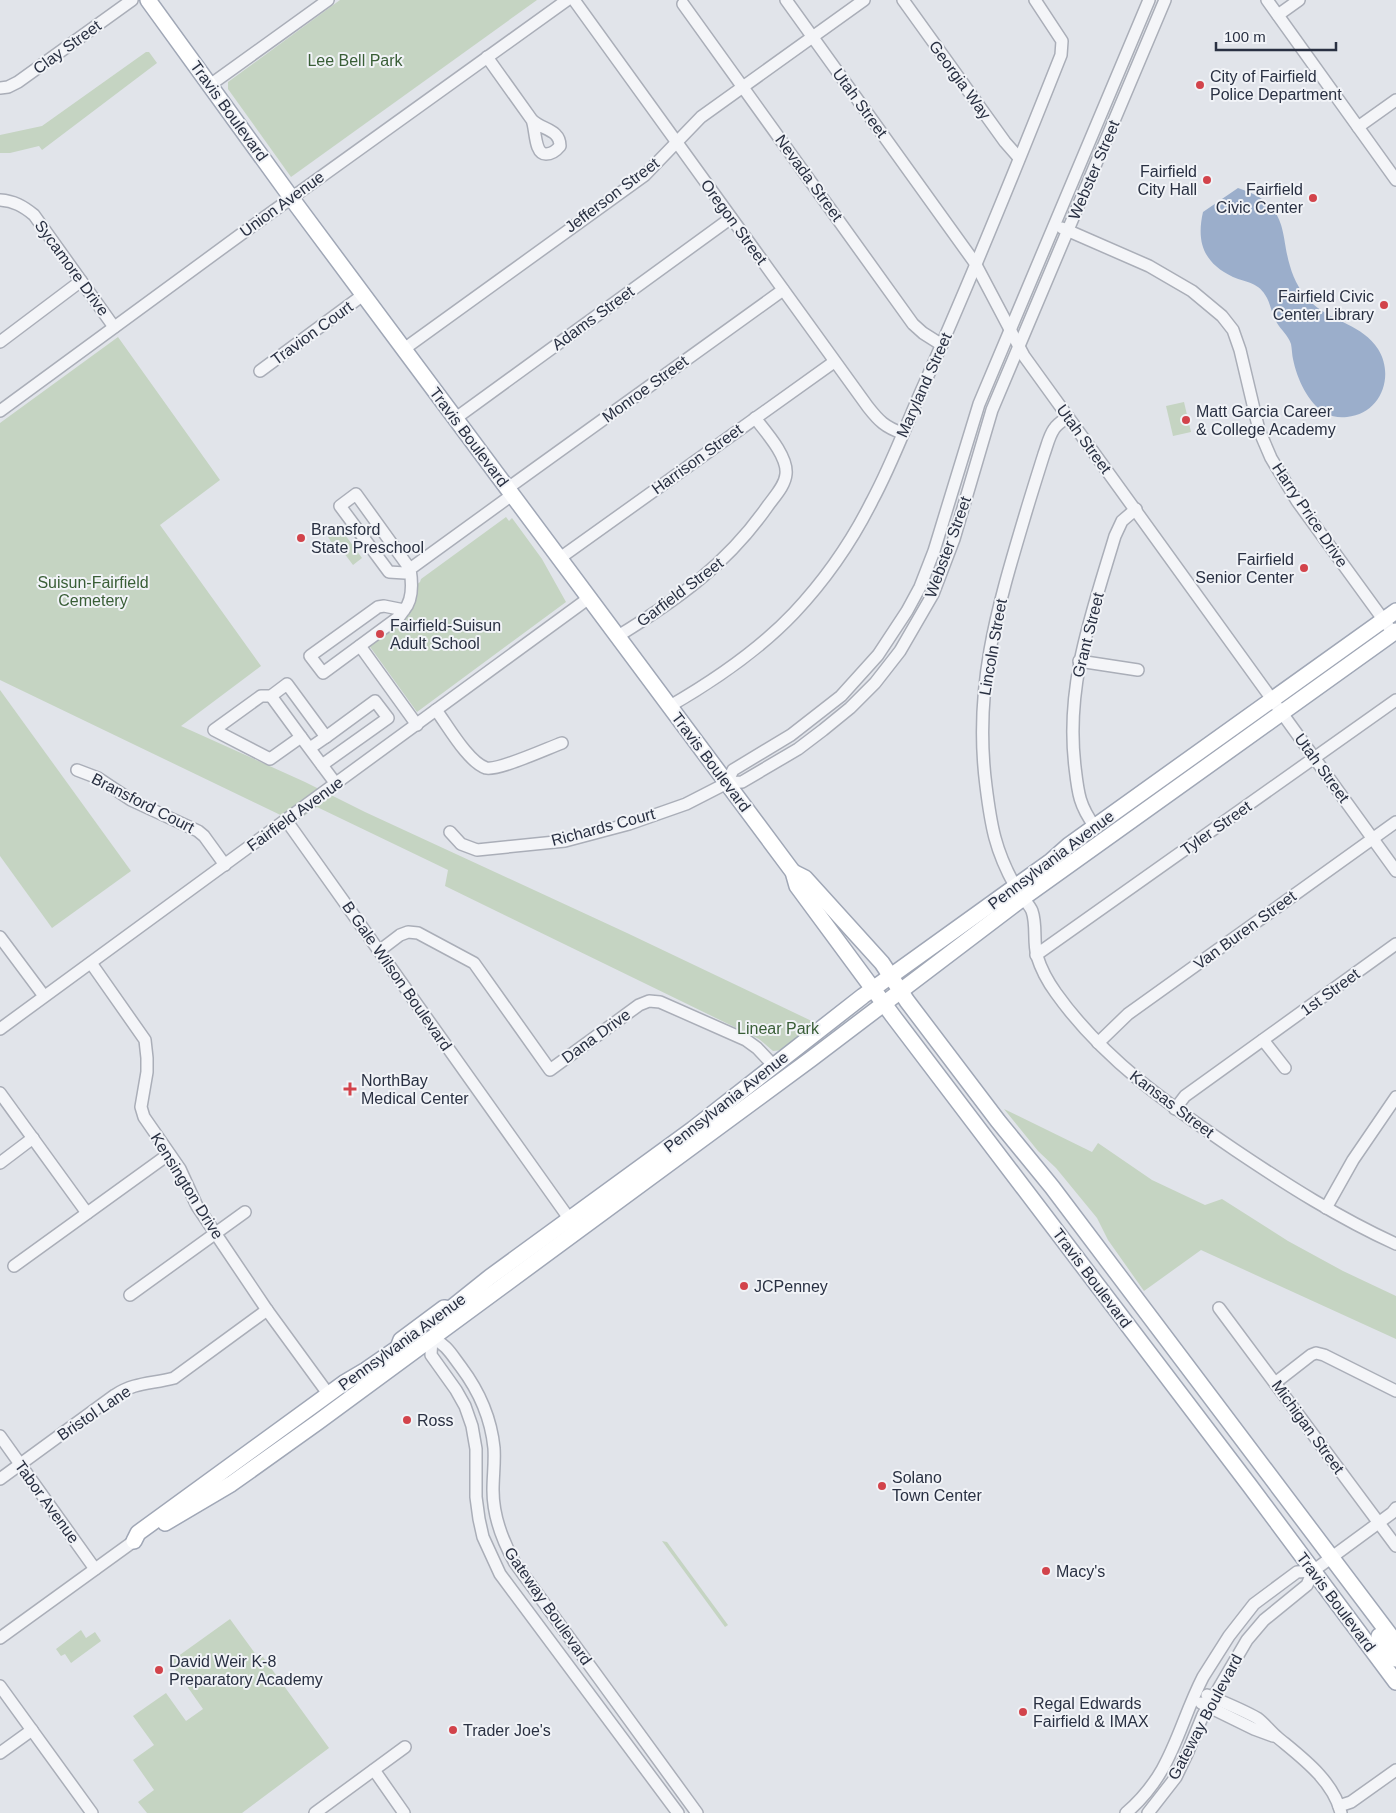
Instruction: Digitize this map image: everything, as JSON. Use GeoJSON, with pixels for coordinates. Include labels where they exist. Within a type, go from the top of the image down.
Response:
{"type":"FeatureCollection","features":[{"type":"Feature","properties":{"kind":"main road","name":"Travis Boulevard"},"geometry":{"type":"LineString","coordinates":[[148,0],[292,198],[793,872],[798,886],[884,1004],[1396,1682]]}},
{"type":"Feature","properties":{"kind":"main road","name":"Pennsylvania Avenue"},"geometry":{"type":"LineString","coordinates":[[134,1541],[138,1533],[329,1395],[398,1348],[401,1340],[444,1308],[450,1308],[574,1225],[884,1004],[1019,892],[1069,845],[1390,615]]}},
{"type":"Feature","properties":{"kind":"main road","name":"Pennsylvania Avenue"},"geometry":{"type":"LineString","coordinates":[[134,1541],[143,1540],[165,1523],[231,1484],[432,1338],[693,1129],[891,976],[1019,892],[1282,712],[1395,632]]}},
{"type":"Feature","properties":{"kind":"main road","name":"Travis Boulevard"},"geometry":{"type":"LineString","coordinates":[[793,872],[805,878],[882,963],[998,1121],[1052,1187],[1396,1643]]}},
{"type":"Feature","properties":{"kind":"main road"},"geometry":{"type":"LineString","coordinates":[[398,1348],[419,1337],[432,1338],[434,1326],[449,1314],[450,1308]]}},
{"type":"Feature","properties":{"kind":"main road"},"geometry":{"type":"LineString","coordinates":[[289,1442],[294,1430],[324,1408],[329,1395],[347,1400]]}},
{"type":"Feature","properties":{"kind":"main road"},"geometry":{"type":"LineString","coordinates":[[1313,1571],[1334,1577],[1396,1659]]}},
{"type":"Feature","properties":{"kind":"street","name":"Clay Street"},"geometry":{"type":"LineString","coordinates":[[0,88],[8,87],[18,82],[132,0]]}},
{"type":"Feature","properties":{"kind":"street"},"geometry":{"type":"LineString","coordinates":[[210,85],[328,0]]}},
{"type":"Feature","properties":{"kind":"street","name":"Union Avenue"},"geometry":{"type":"LineString","coordinates":[[0,411],[240,235],[567,0]]}},
{"type":"Feature","properties":{"kind":"street","name":"Oregon Street"},"geometry":{"type":"LineString","coordinates":[[574,0],[834,362],[880,422],[890,429],[902,433]]}},
{"type":"Feature","properties":{"kind":"street","name":"Utah Street"},"geometry":{"type":"LineString","coordinates":[[786,0],[975,263],[1024,356],[1396,870]]}},
{"type":"Feature","properties":{"kind":"street","name":"Jefferson Street"},"geometry":{"type":"LineString","coordinates":[[404,349],[645,175],[701,117],[744,88],[864,0]]}},
{"type":"Feature","properties":{"kind":"street","name":"Georgia Way"},"geometry":{"type":"LineString","coordinates":[[903,0],[1019,158]]}},
{"type":"Feature","properties":{"kind":"street","name":"Maryland Street"},"geometry":{"type":"LineString","coordinates":[[670,706],[710,683],[747,656],[795,612],[856,532],[874,499],[942,345],[1061,55],[1062,41],[1035,0]]}},
{"type":"Feature","properties":{"kind":"street","name":"Webster Street"},"geometry":{"type":"LineString","coordinates":[[727,783],[733,770],[791,735],[841,696],[864,672],[896,631],[920,587],[934,551],[979,404],[1149,0]]}},
{"type":"Feature","properties":{"kind":"street","name":"Webster Street"},"geometry":{"type":"LineString","coordinates":[[727,783],[744,781],[798,748],[850,708],[874,683],[900,651],[933,594],[947,560],[992,410],[1165,0]]}},
{"type":"Feature","properties":{"kind":"street"},"geometry":{"type":"LineString","coordinates":[[1267,0],[1396,180]]}},
{"type":"Feature","properties":{"kind":"street"},"geometry":{"type":"LineString","coordinates":[[1278,15],[1299,0]]}},
{"type":"Feature","properties":{"kind":"street","name":"Nevada Street"},"geometry":{"type":"LineString","coordinates":[[683,4],[913,324],[942,345]]}},
{"type":"Feature","properties":{"kind":"street"},"geometry":{"type":"LineString","coordinates":[[487,57],[532,120]]}},
{"type":"Feature","properties":{"kind":"street"},"geometry":{"type":"LineString","coordinates":[[1358,127],[1396,100]]}},
{"type":"Feature","properties":{"kind":"street","name":"Sycamore Drive"},"geometry":{"type":"LineString","coordinates":[[0,200],[14,202],[34,215],[114,327]]}},
{"type":"Feature","properties":{"kind":"street","name":"Adams Street"},"geometry":{"type":"LineString","coordinates":[[456,418],[731,218]]}},
{"type":"Feature","properties":{"kind":"street","name":"Harry Price Drive"},"geometry":{"type":"LineString","coordinates":[[1054,225],[1149,266],[1192,291],[1222,316],[1233,330],[1240,350],[1259,430],[1271,458],[1297,501],[1390,615],[1395,632]]}},
{"type":"Feature","properties":{"kind":"street"},"geometry":{"type":"LineString","coordinates":[[0,342],[81,281]]}},
{"type":"Feature","properties":{"kind":"street","name":"Monroe Street"},"geometry":{"type":"LineString","coordinates":[[410,569],[510,492],[783,290]]}},
{"type":"Feature","properties":{"kind":"street","name":"Travion Court"},"geometry":{"type":"LineString","coordinates":[[260,371],[364,295]]}},
{"type":"Feature","properties":{"kind":"street","name":"Harrison Street"},"geometry":{"type":"LineString","coordinates":[[560,558],[834,362]]}},
{"type":"Feature","properties":{"kind":"street","name":"Lincoln Street"},"geometry":{"type":"LineString","coordinates":[[1019,892],[999,853],[990,824],[983,764],[983,710],[986,666],[1000,601],[1051,434],[1058,424],[1068,417]]}},
{"type":"Feature","properties":{"kind":"street","name":"Garfield Street"},"geometry":{"type":"LineString","coordinates":[[618,636],[659,611],[710,572],[732,551],[755,524],[782,486],[786,474],[785,462],[778,449],[755,418]]}},
{"type":"Feature","properties":{"kind":"street"},"geometry":{"type":"LineString","coordinates":[[404,610],[384,606],[378,607],[310,656],[323,673],[399,617],[404,610],[409,601],[412,581],[410,569],[356,494],[340,506],[389,572],[405,573],[410,569]]}},
{"type":"Feature","properties":{"kind":"street","name":"Grant Street"},"geometry":{"type":"LineString","coordinates":[[1095,827],[1085,813],[1080,801],[1073,755],[1075,682],[1079,661],[1118,527],[1136,509]]}},
{"type":"Feature","properties":{"kind":"street","name":"Fairfield Avenue"},"geometry":{"type":"LineString","coordinates":[[0,1029],[590,598]]}},
{"type":"Feature","properties":{"kind":"street"},"geometry":{"type":"LineString","coordinates":[[360,646],[417,725]]}},
{"type":"Feature","properties":{"kind":"street"},"geometry":{"type":"LineString","coordinates":[[1079,661],[1138,670]]}},
{"type":"Feature","properties":{"kind":"street"},"geometry":{"type":"LineString","coordinates":[[301,737],[270,759],[214,730],[261,696],[271,696],[287,684],[326,737]]}},
{"type":"Feature","properties":{"kind":"street"},"geometry":{"type":"LineString","coordinates":[[271,696],[336,784]]}},
{"type":"Feature","properties":{"kind":"street","name":"Tyler Street"},"geometry":{"type":"LineString","coordinates":[[1036,955],[1396,700]]}},
{"type":"Feature","properties":{"kind":"street"},"geometry":{"type":"LineString","coordinates":[[310,748],[376,701],[388,718],[322,765]]}},
{"type":"Feature","properties":{"kind":"street"},"geometry":{"type":"LineString","coordinates":[[436,710],[468,753],[478,764],[488,768],[500,767],[562,743]]}},
{"type":"Feature","properties":{"kind":"street","name":"Bransford Court"},"geometry":{"type":"LineString","coordinates":[[77,770],[98,778],[131,800],[198,831],[204,836],[225,865]]}},
{"type":"Feature","properties":{"kind":"street","name":"Richards Court"},"geometry":{"type":"LineString","coordinates":[[450,832],[461,844],[477,850],[565,840],[637,821],[686,804],[727,783]]}},
{"type":"Feature","properties":{"kind":"street","name":"B Gale Wilson Boulevard"},"geometry":{"type":"LineString","coordinates":[[286,820],[574,1225]]}},
{"type":"Feature","properties":{"kind":"street","name":"Van Buren Street"},"geometry":{"type":"LineString","coordinates":[[1098,1043],[1128,1014],[1396,822]]}},
{"type":"Feature","properties":{"kind":"street","name":"Kansas Street"},"geometry":{"type":"LineString","coordinates":[[1019,892],[1032,911],[1036,955],[1043,972],[1056,993],[1098,1043],[1175,1108],[1245,1156],[1326,1208],[1396,1244]]}},
{"type":"Feature","properties":{"kind":"street","name":"Dana Drive"},"geometry":{"type":"LineString","coordinates":[[379,950],[400,935],[408,932],[418,932],[474,963],[550,1070],[639,1005],[649,1001],[660,1002],[746,1040],[757,1048],[774,1066]]}},
{"type":"Feature","properties":{"kind":"street"},"geometry":{"type":"LineString","coordinates":[[0,937],[44,996]]}},
{"type":"Feature","properties":{"kind":"street","name":"1st Street"},"geometry":{"type":"LineString","coordinates":[[1175,1108],[1185,1096],[1396,944]]}},
{"type":"Feature","properties":{"kind":"street","name":"Kensington Drive"},"geometry":{"type":"LineString","coordinates":[[91,963],[145,1040],[147,1072],[142,1107],[149,1127],[180,1169],[196,1206],[267,1310],[329,1395]]}},
{"type":"Feature","properties":{"kind":"street"},"geometry":{"type":"LineString","coordinates":[[1263,1040],[1285,1068]]}},
{"type":"Feature","properties":{"kind":"street"},"geometry":{"type":"LineString","coordinates":[[0,1093],[87,1213]]}},
{"type":"Feature","properties":{"kind":"street"},"geometry":{"type":"LineString","coordinates":[[1326,1208],[1353,1160],[1396,1097]]}},
{"type":"Feature","properties":{"kind":"street"},"geometry":{"type":"LineString","coordinates":[[0,1163],[33,1138]]}},
{"type":"Feature","properties":{"kind":"street"},"geometry":{"type":"LineString","coordinates":[[14,1266],[169,1154]]}},
{"type":"Feature","properties":{"kind":"street"},"geometry":{"type":"LineString","coordinates":[[130,1295],[245,1212]]}},
{"type":"Feature","properties":{"kind":"street","name":"Michigan Street"},"geometry":{"type":"LineString","coordinates":[[1219,1308],[1396,1546]]}},
{"type":"Feature","properties":{"kind":"street","name":"Bristol Lane"},"geometry":{"type":"LineString","coordinates":[[0,1479],[124,1389],[139,1384],[174,1378],[267,1310]]}},
{"type":"Feature","properties":{"kind":"street","name":"Gateway Boulevard"},"geometry":{"type":"LineString","coordinates":[[678,1813],[500,1574],[486,1545],[479,1519],[476,1497],[476,1449],[472,1426],[465,1406],[456,1390],[431,1355],[432,1338],[444,1344],[470,1380],[480,1398],[488,1420],[494,1448],[494,1508],[499,1530],[515,1563],[697,1813]]}},
{"type":"Feature","properties":{"kind":"street"},"geometry":{"type":"LineString","coordinates":[[1275,1383],[1316,1353],[1324,1355],[1396,1391]]}},
{"type":"Feature","properties":{"kind":"street","name":"Tabor Avenue"},"geometry":{"type":"LineString","coordinates":[[0,1436],[95,1569]]}},
{"type":"Feature","properties":{"kind":"street"},"geometry":{"type":"LineString","coordinates":[[1313,1571],[1378,1524],[1396,1508]]}},
{"type":"Feature","properties":{"kind":"street","name":"Pennsylvania Avenue"},"geometry":{"type":"LineString","coordinates":[[0,1638],[134,1541]]}},
{"type":"Feature","properties":{"kind":"street","name":"Gateway Boulevard"},"geometry":{"type":"LineString","coordinates":[[1126,1813],[1146,1794],[1168,1762],[1195,1695],[1210,1664],[1241,1620],[1254,1604],[1297,1572],[1313,1571],[1308,1586],[1264,1620],[1247,1640],[1210,1702],[1176,1777],[1148,1813]]}},
{"type":"Feature","properties":{"kind":"street"},"geometry":{"type":"LineString","coordinates":[[0,1686],[92,1813]]}},
{"type":"Feature","properties":{"kind":"street"},"geometry":{"type":"LineString","coordinates":[[1195,1695],[1254,1729],[1276,1737],[1300,1756],[1316,1771],[1331,1790],[1340,1810],[1396,1770]]}},
{"type":"Feature","properties":{"kind":"street"},"geometry":{"type":"LineString","coordinates":[[0,1753],[32,1730]]}},
{"type":"Feature","properties":{"kind":"street"},"geometry":{"type":"LineString","coordinates":[[315,1813],[405,1747]]}},
{"type":"Feature","properties":{"kind":"street"},"geometry":{"type":"LineString","coordinates":[[374,1770],[404,1813]]}},
{"type":"Feature","properties":{"kind":"green space","name":"Lee Bell Park"},"geometry":{"type":"Polygon","coordinates":[[[340,0],[537,0],[291,177],[228,89],[228,82],[340,0]]]}},
{"type":"Feature","properties":{"kind":"green space"},"geometry":{"type":"Polygon","coordinates":[[[146,52],[149,52],[157,63],[42,150],[39,146],[10,153],[0,153],[0,135],[42,126],[146,52]]]}},
{"type":"Feature","properties":{"kind":"green space","name":"Suisun-Fairfield Cemetery"},"geometry":{"type":"Polygon","coordinates":[[[118,337],[220,480],[160,525],[261,666],[181,726],[305,782],[365,812],[818,1024],[783,1050],[773,1051],[759,1039],[445,886],[448,870],[317,807],[295,822],[0,680],[0,423],[118,337]]]}},
{"type":"Feature","properties":{"kind":"green space"},"geometry":{"type":"Polygon","coordinates":[[[1184,402],[1191,432],[1173,436],[1166,406],[1184,402]]]}},
{"type":"Feature","properties":{"kind":"green space"},"geometry":{"type":"Polygon","coordinates":[[[506,517],[509,521],[512,518],[542,559],[566,602],[417,712],[368,644],[410,613],[416,585],[421,579],[506,517]]]}},
{"type":"Feature","properties":{"kind":"green space"},"geometry":{"type":"Polygon","coordinates":[[[340,528],[362,558],[353,565],[335,541],[332,543],[328,537],[340,528]]]}},
{"type":"Feature","properties":{"kind":"green space"},"geometry":{"type":"Polygon","coordinates":[[[0,690],[131,871],[52,928],[0,856],[0,690]]]}},
{"type":"Feature","properties":{"kind":"green space"},"geometry":{"type":"Polygon","coordinates":[[[1004,1109],[1092,1152],[1098,1143],[1152,1180],[1205,1205],[1222,1199],[1288,1241],[1343,1271],[1396,1296],[1396,1339],[1201,1250],[1144,1291],[1108,1240],[1097,1218],[1004,1109]]]}},
{"type":"Feature","properties":{"kind":"green space"},"geometry":{"type":"Polygon","coordinates":[[[662,1541],[667,1542],[728,1625],[725,1627],[662,1541]]]}},
{"type":"Feature","properties":{"kind":"green space"},"geometry":{"type":"Polygon","coordinates":[[[230,1619],[259,1659],[263,1657],[329,1748],[242,1813],[147,1813],[138,1802],[154,1790],[133,1760],[154,1745],[133,1716],[166,1693],[186,1721],[203,1709],[170,1662],[230,1619]]]}},
{"type":"Feature","properties":{"kind":"green space"},"geometry":{"type":"Polygon","coordinates":[[[81,1630],[86,1638],[95,1632],[101,1641],[71,1663],[65,1654],[61,1656],[56,1649],[81,1630]]]}},
{"type":"Feature","properties":{"kind":"water"},"geometry":{"type":"Polygon","coordinates":[[[1238,188],[1262,199],[1276,213],[1280,221],[1292,272],[1305,296],[1321,310],[1364,334],[1378,349],[1383,360],[1385,382],[1382,392],[1369,409],[1347,417],[1336,417],[1319,409],[1308,397],[1300,382],[1290,341],[1275,320],[1264,293],[1256,286],[1223,271],[1215,265],[1204,251],[1201,233],[1203,212],[1238,188]]]}},
{"type":"Feature","properties":{"kind":"place","name":"City of Fairfield Police Department"},"geometry":{"type":"Point","coordinates":[1200,85]}},
{"type":"Feature","properties":{"kind":"place","name":"Fairfield City Hall"},"geometry":{"type":"Point","coordinates":[1207,180]}},
{"type":"Feature","properties":{"kind":"place","name":"Fairfield Civic Center"},"geometry":{"type":"Point","coordinates":[1313,198]}},
{"type":"Feature","properties":{"kind":"place","name":"Fairfield Civic Center Library"},"geometry":{"type":"Point","coordinates":[1384,305]}},
{"type":"Feature","properties":{"kind":"place","name":"Matt Garcia Career & College Academy"},"geometry":{"type":"Point","coordinates":[1186,420]}},
{"type":"Feature","properties":{"kind":"place","name":"Bransford State Preschool"},"geometry":{"type":"Point","coordinates":[301,538]}},
{"type":"Feature","properties":{"kind":"place","name":"Fairfield Senior Center"},"geometry":{"type":"Point","coordinates":[1304,568]}},
{"type":"Feature","properties":{"kind":"place","name":"Fairfield-Suisun Adult School"},"geometry":{"type":"Point","coordinates":[380,634]}},
{"type":"Feature","properties":{"kind":"place","name":"NorthBay Medical Center"},"geometry":{"type":"Point","coordinates":[350,1089]}},
{"type":"Feature","properties":{"kind":"place","name":"JCPenney"},"geometry":{"type":"Point","coordinates":[744,1286]}},
{"type":"Feature","properties":{"kind":"place","name":"Ross"},"geometry":{"type":"Point","coordinates":[407,1420]}},
{"type":"Feature","properties":{"kind":"place","name":"Solano Town Center"},"geometry":{"type":"Point","coordinates":[882,1486]}},
{"type":"Feature","properties":{"kind":"place","name":"Macy's"},"geometry":{"type":"Point","coordinates":[1046,1571]}},
{"type":"Feature","properties":{"kind":"place","name":"David Weir K-8 Preparatory Academy"},"geometry":{"type":"Point","coordinates":[159,1670]}},
{"type":"Feature","properties":{"kind":"place","name":"Regal Edwards Fairfield & IMAX"},"geometry":{"type":"Point","coordinates":[1023,1712]}},
{"type":"Feature","properties":{"kind":"place","name":"Trader Joe's"},"geometry":{"type":"Point","coordinates":[453,1730]}},
{"type":"Feature","properties":{"kind":"park label","name":"Linear Park"},"geometry":{"type":"Point","coordinates":[778,1028]}}]}
